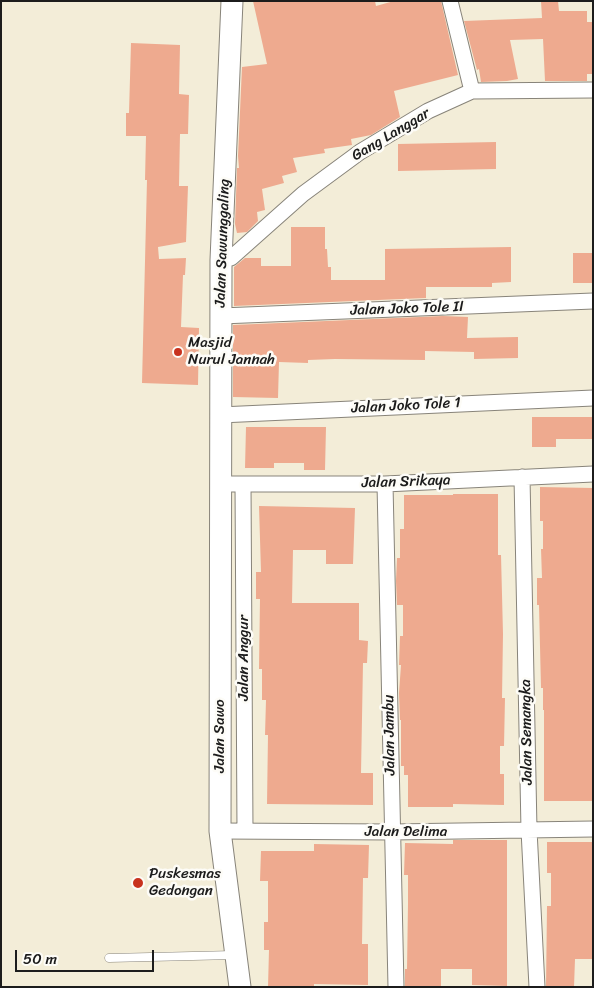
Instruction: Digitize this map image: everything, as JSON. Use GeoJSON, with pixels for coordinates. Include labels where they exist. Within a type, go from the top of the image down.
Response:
{"type":"FeatureCollection","features":[{"type":"Feature","properties":{"kind":"street","name":"Jalan Sawunggaling"},"geometry":{"type":"LineString","coordinates":[[220,484],[221,260],[232,1]]}},
{"type":"Feature","properties":{"kind":"street"},"geometry":{"type":"LineString","coordinates":[[450,1],[472,91]]}},
{"type":"Feature","properties":{"kind":"street","name":"Gang Langgar"},"geometry":{"type":"LineString","coordinates":[[221,260],[231,258],[302,194],[360,152],[428,111],[472,91],[593,90]]}},
{"type":"Feature","properties":{"kind":"street","name":"Jalan Joko Tole II"},"geometry":{"type":"LineString","coordinates":[[221,316],[593,300]]}},
{"type":"Feature","properties":{"kind":"street","name":"Jalan Joko Tole 1"},"geometry":{"type":"LineString","coordinates":[[220,415],[593,398]]}},
{"type":"Feature","properties":{"kind":"street","name":"Jalan Srikaya"},"geometry":{"type":"LineString","coordinates":[[220,484],[385,484],[593,474]]}},
{"type":"Feature","properties":{"kind":"street","name":"Jalan Semangka"},"geometry":{"type":"LineString","coordinates":[[522,477],[530,830],[537,987]]}},
{"type":"Feature","properties":{"kind":"street","name":"Jalan Sawo"},"geometry":{"type":"LineString","coordinates":[[220,484],[220,831],[240,987]]}},
{"type":"Feature","properties":{"kind":"street","name":"Jalan Anggur"},"geometry":{"type":"LineString","coordinates":[[243,484],[245,831]]}},
{"type":"Feature","properties":{"kind":"street","name":"Jalan Jambu"},"geometry":{"type":"LineString","coordinates":[[385,484],[396,987]]}},
{"type":"Feature","properties":{"kind":"street","name":"Jalan Delima"},"geometry":{"type":"LineString","coordinates":[[220,831],[392,832],[593,829]]}},
{"type":"Feature","properties":{"kind":"lane"},"geometry":{"type":"LineString","coordinates":[[109,958],[236,955]]}},
{"type":"Feature","properties":{"kind":"building"},"geometry":{"type":"Polygon","coordinates":[[[253,1],[375,1],[376,6],[394,1],[441,1],[458,75],[394,91],[400,117],[371,135],[351,139],[352,145],[324,149],[325,153],[293,158],[297,172],[282,176],[284,183],[262,189],[265,210],[257,212],[258,221],[247,232],[237,233],[235,224],[237,168],[239,168],[242,67],[267,64],[253,1]]]}},
{"type":"Feature","properties":{"kind":"building"},"geometry":{"type":"Polygon","coordinates":[[[541,1],[558,1],[559,11],[587,11],[587,22],[593,22],[593,74],[587,74],[587,81],[545,81],[543,39],[510,40],[518,79],[481,82],[479,69],[477,70],[464,21],[542,18],[541,1]]]}},
{"type":"Feature","properties":{"kind":"building"},"geometry":{"type":"Polygon","coordinates":[[[131,43],[180,45],[179,94],[189,95],[188,134],[180,134],[179,186],[188,186],[186,242],[158,247],[159,259],[186,258],[185,275],[183,275],[181,327],[199,328],[198,385],[142,383],[147,180],[145,180],[146,136],[126,136],[126,113],[129,113],[131,43]]]}},
{"type":"Feature","properties":{"kind":"building"},"geometry":{"type":"Polygon","coordinates":[[[496,142],[496,169],[398,171],[398,144],[496,142]]]}},
{"type":"Feature","properties":{"kind":"building"},"geometry":{"type":"Polygon","coordinates":[[[291,227],[325,227],[325,249],[327,249],[328,267],[331,267],[331,280],[385,280],[385,249],[511,247],[511,282],[492,283],[492,287],[426,287],[426,298],[234,306],[234,267],[245,258],[261,258],[261,266],[291,266],[291,227]]]}},
{"type":"Feature","properties":{"kind":"building"},"geometry":{"type":"Polygon","coordinates":[[[573,253],[593,253],[592,283],[573,283],[573,253]]]}},
{"type":"Feature","properties":{"kind":"building"},"geometry":{"type":"Polygon","coordinates":[[[443,316],[468,317],[467,338],[518,337],[518,358],[474,359],[474,352],[425,351],[425,360],[335,359],[308,360],[308,363],[279,362],[278,398],[233,397],[233,325],[443,316]]]}},
{"type":"Feature","properties":{"kind":"building"},"geometry":{"type":"Polygon","coordinates":[[[532,417],[593,417],[593,439],[556,439],[556,447],[532,447],[532,417]]]}},
{"type":"Feature","properties":{"kind":"building"},"geometry":{"type":"Polygon","coordinates":[[[246,427],[326,427],[325,470],[304,470],[304,463],[274,463],[274,468],[245,468],[246,427]]]}},
{"type":"Feature","properties":{"kind":"building"},"geometry":{"type":"Polygon","coordinates":[[[540,487],[593,488],[593,801],[544,801],[544,710],[543,688],[541,688],[539,605],[537,605],[537,578],[542,578],[541,549],[543,549],[543,521],[540,521],[540,487]]]}},
{"type":"Feature","properties":{"kind":"building"},"geometry":{"type":"Polygon","coordinates":[[[498,494],[498,555],[501,555],[503,634],[502,698],[505,698],[504,746],[500,746],[500,774],[504,774],[504,805],[453,804],[453,807],[408,807],[408,775],[404,775],[404,766],[401,766],[399,693],[401,665],[399,665],[400,636],[403,636],[403,605],[397,605],[396,581],[397,558],[400,558],[400,529],[404,529],[404,495],[498,494]]]}},
{"type":"Feature","properties":{"kind":"building"},"geometry":{"type":"Polygon","coordinates":[[[259,506],[355,508],[353,564],[326,564],[326,550],[293,550],[292,603],[359,603],[359,640],[368,641],[367,663],[363,663],[361,773],[373,773],[373,805],[267,804],[268,735],[265,735],[266,700],[262,700],[262,669],[259,669],[260,599],[256,599],[256,572],[261,572],[259,506]]]}},
{"type":"Feature","properties":{"kind":"building"},"geometry":{"type":"Polygon","coordinates":[[[453,840],[507,840],[507,986],[472,985],[472,969],[441,969],[441,987],[405,987],[405,969],[407,969],[408,875],[404,875],[405,843],[453,844],[453,840]]]}},
{"type":"Feature","properties":{"kind":"building"},"geometry":{"type":"Polygon","coordinates":[[[547,842],[593,842],[593,959],[575,959],[574,987],[546,987],[547,906],[551,906],[551,873],[547,873],[547,842]]]}},
{"type":"Feature","properties":{"kind":"building"},"geometry":{"type":"Polygon","coordinates":[[[314,844],[369,845],[368,878],[363,878],[362,944],[368,944],[368,985],[314,984],[314,987],[268,987],[269,950],[264,950],[264,922],[268,922],[268,881],[260,881],[261,851],[314,851],[314,844]]]}},
{"type":"Feature","properties":{"kind":"place","name":"Masjid Nurul Jannah"},"geometry":{"type":"Point","coordinates":[178,352]}},
{"type":"Feature","properties":{"kind":"place","name":"Puskesmas Gedongan"},"geometry":{"type":"Point","coordinates":[138,883]}}]}
